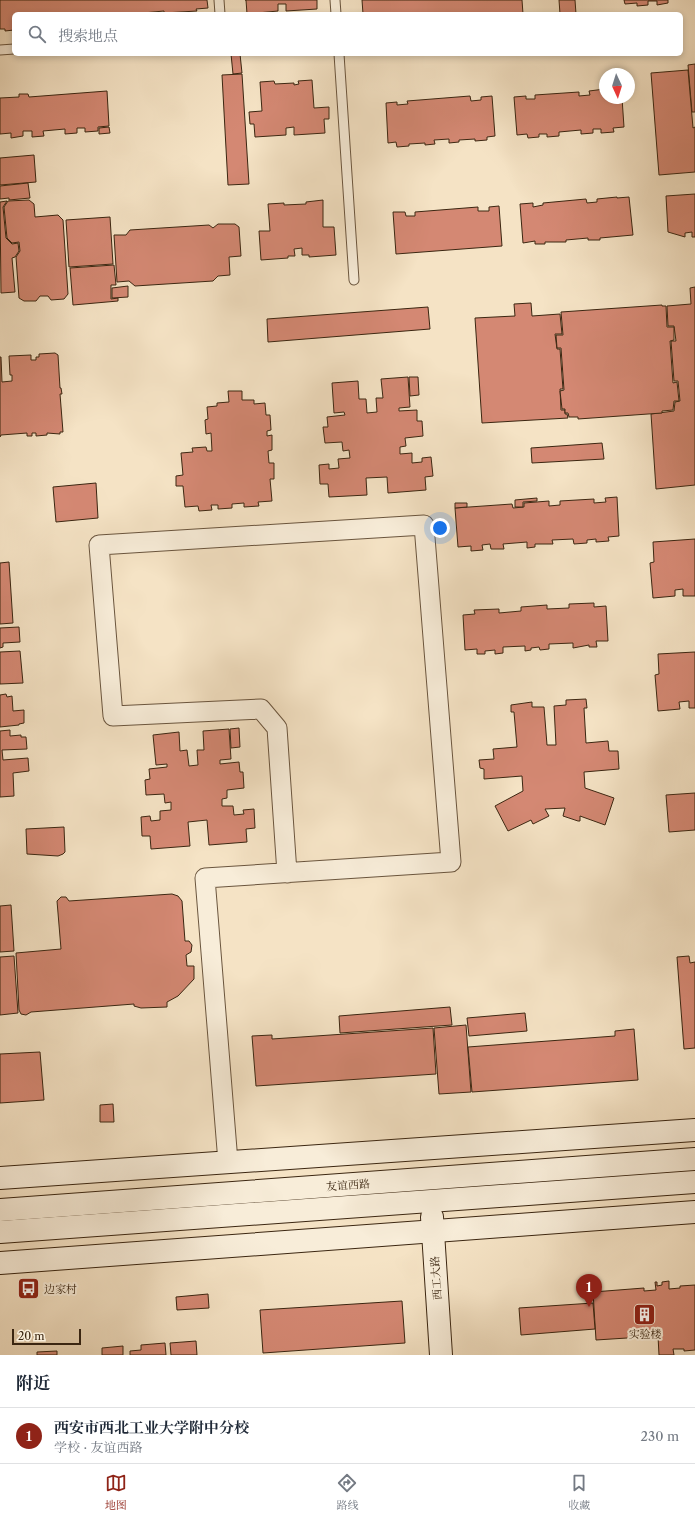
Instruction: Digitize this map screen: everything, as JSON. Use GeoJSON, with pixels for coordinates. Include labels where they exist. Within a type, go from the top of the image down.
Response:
{"type":"FeatureCollection","features":[{"type":"Feature","properties":{"kind":"street"},"geometry":{"type":"LineString","coordinates":[[228,1162],[205,878],[287,873],[451,862],[424,525],[99,545],[113,716],[261,709],[277,728],[287,873]]}},
{"type":"Feature","properties":{"kind":"street"},"geometry":{"type":"LineString","coordinates":[[0,1178],[695,1130]]}},
{"type":"Feature","properties":{"kind":"street","name":"友谊西路"},"geometry":{"type":"LineString","coordinates":[[0,1210],[695,1159]]}},
{"type":"Feature","properties":{"kind":"street","name":"友谊西路"},"geometry":{"type":"LineString","coordinates":[[0,1232],[695,1182]]}},
{"type":"Feature","properties":{"kind":"street","name":"西工大路"},"geometry":{"type":"LineString","coordinates":[[431,1201],[441,1355]]}},
{"type":"Feature","properties":{"kind":"street"},"geometry":{"type":"LineString","coordinates":[[0,1263],[695,1212]]}},
{"type":"Feature","properties":{"kind":"lane"},"geometry":{"type":"LineString","coordinates":[[219,0],[220,12]]}},
{"type":"Feature","properties":{"kind":"lane"},"geometry":{"type":"LineString","coordinates":[[335,0],[336,12]]}},
{"type":"Feature","properties":{"kind":"lane"},"geometry":{"type":"LineString","coordinates":[[0,50],[12,49]]}},
{"type":"Feature","properties":{"kind":"lane"},"geometry":{"type":"LineString","coordinates":[[339,56],[354,280]]}},
{"type":"Feature","properties":{"kind":"building"},"geometry":{"type":"Polygon","coordinates":[[[0,0],[207,0],[208,8],[196,9],[197,11],[180,12],[12,12],[12,30],[5,31],[5,29],[0,29],[0,0]]]}},
{"type":"Feature","properties":{"kind":"building"},"geometry":{"type":"Polygon","coordinates":[[[246,0],[317,0],[317,9],[286,11],[286,4],[278,4],[278,11],[247,12],[246,0]]]}},
{"type":"Feature","properties":{"kind":"building"},"geometry":{"type":"Polygon","coordinates":[[[362,0],[522,0],[523,12],[363,12],[362,0]]]}},
{"type":"Feature","properties":{"kind":"building"},"geometry":{"type":"Polygon","coordinates":[[[559,0],[575,0],[576,12],[560,12],[559,0]]]}},
{"type":"Feature","properties":{"kind":"building"},"geometry":{"type":"Polygon","coordinates":[[[624,0],[668,0],[668,3],[657,5],[657,1],[648,1],[648,5],[637,6],[637,3],[625,4],[624,0]]]}},
{"type":"Feature","properties":{"kind":"building"},"geometry":{"type":"Polygon","coordinates":[[[231,56],[240,56],[242,73],[233,74],[231,56]]]}},
{"type":"Feature","properties":{"kind":"building"},"geometry":{"type":"Polygon","coordinates":[[[695,64],[695,112],[692,112],[688,65],[695,64]]]}},
{"type":"Feature","properties":{"kind":"building"},"geometry":{"type":"Polygon","coordinates":[[[688,70],[693,128],[695,127],[695,172],[659,175],[651,73],[688,70]]]}},
{"type":"Feature","properties":{"kind":"building"},"geometry":{"type":"Polygon","coordinates":[[[242,74],[249,184],[228,185],[222,75],[242,74]]]}},
{"type":"Feature","properties":{"kind":"building"},"geometry":{"type":"Polygon","coordinates":[[[312,80],[314,108],[329,107],[329,119],[324,119],[325,133],[294,135],[294,127],[286,128],[286,135],[255,137],[254,124],[250,124],[249,112],[262,111],[260,82],[274,81],[275,84],[294,83],[294,85],[299,84],[298,81],[312,80]]]}},
{"type":"Feature","properties":{"kind":"building"},"geometry":{"type":"Polygon","coordinates":[[[599,90],[599,104],[622,104],[624,127],[613,128],[614,132],[601,133],[601,129],[593,129],[593,133],[581,134],[581,130],[559,132],[559,136],[547,137],[547,134],[539,134],[539,137],[528,138],[527,134],[517,135],[514,97],[526,96],[526,99],[535,99],[535,95],[579,92],[579,96],[590,95],[589,91],[599,90]]]}},
{"type":"Feature","properties":{"kind":"building"},"geometry":{"type":"Polygon","coordinates":[[[107,91],[109,126],[98,127],[98,131],[85,132],[85,128],[77,128],[77,133],[65,134],[65,129],[43,131],[44,136],[32,137],[32,131],[23,131],[23,136],[11,138],[11,133],[0,134],[0,98],[19,97],[19,94],[28,94],[29,97],[107,91]]]}},
{"type":"Feature","properties":{"kind":"building"},"geometry":{"type":"Polygon","coordinates":[[[470,96],[471,101],[481,100],[481,97],[492,96],[495,136],[487,137],[487,140],[459,140],[459,142],[449,143],[449,139],[434,140],[435,144],[409,144],[409,146],[397,147],[396,142],[388,143],[386,103],[397,102],[397,105],[408,104],[407,101],[470,96]]]}},
{"type":"Feature","properties":{"kind":"building"},"geometry":{"type":"Polygon","coordinates":[[[109,127],[110,133],[99,134],[99,128],[109,127]]]}},
{"type":"Feature","properties":{"kind":"building"},"geometry":{"type":"Polygon","coordinates":[[[34,155],[36,182],[0,185],[0,158],[34,155]]]}},
{"type":"Feature","properties":{"kind":"building"},"geometry":{"type":"Polygon","coordinates":[[[28,183],[30,198],[9,200],[9,198],[0,199],[0,186],[28,183]]]}},
{"type":"Feature","properties":{"kind":"building"},"geometry":{"type":"Polygon","coordinates":[[[695,194],[695,237],[692,237],[692,232],[685,233],[685,237],[668,232],[666,196],[695,194]]]}},
{"type":"Feature","properties":{"kind":"building"},"geometry":{"type":"Polygon","coordinates":[[[629,197],[633,235],[600,238],[600,240],[588,240],[588,238],[566,240],[566,242],[545,242],[545,244],[535,244],[535,241],[523,243],[520,204],[533,203],[533,207],[543,205],[543,203],[586,199],[587,203],[597,202],[597,199],[629,197]]]}},
{"type":"Feature","properties":{"kind":"building"},"geometry":{"type":"Polygon","coordinates":[[[29,200],[34,204],[35,217],[58,215],[63,220],[68,294],[64,299],[51,300],[48,296],[40,296],[36,301],[24,301],[19,298],[16,257],[20,251],[19,242],[12,243],[7,238],[4,207],[8,201],[29,200]]]}},
{"type":"Feature","properties":{"kind":"building"},"geometry":{"type":"Polygon","coordinates":[[[323,200],[323,227],[334,227],[336,255],[309,257],[309,255],[302,255],[302,248],[294,249],[295,256],[261,260],[259,231],[270,231],[268,204],[306,204],[306,202],[323,200]]]}},
{"type":"Feature","properties":{"kind":"building"},"geometry":{"type":"Polygon","coordinates":[[[7,201],[3,207],[6,238],[12,244],[18,243],[19,251],[15,257],[12,258],[15,292],[1,293],[0,202],[7,201]]]}},
{"type":"Feature","properties":{"kind":"building"},"geometry":{"type":"Polygon","coordinates":[[[499,206],[502,246],[396,254],[393,212],[405,212],[406,216],[415,216],[415,212],[478,207],[478,211],[489,211],[489,207],[499,206]]]}},
{"type":"Feature","properties":{"kind":"building"},"geometry":{"type":"Polygon","coordinates":[[[110,217],[113,264],[69,267],[66,220],[110,217]]]}},
{"type":"Feature","properties":{"kind":"building"},"geometry":{"type":"Polygon","coordinates":[[[218,224],[235,224],[239,227],[241,256],[229,257],[230,275],[218,276],[213,281],[135,286],[129,281],[117,282],[114,235],[126,235],[130,230],[209,225],[213,228],[218,224]]]}},
{"type":"Feature","properties":{"kind":"building"},"geometry":{"type":"Polygon","coordinates":[[[114,265],[116,285],[111,285],[111,299],[118,298],[118,301],[73,305],[70,268],[114,265]]]}},
{"type":"Feature","properties":{"kind":"building"},"geometry":{"type":"Polygon","coordinates":[[[128,286],[128,297],[112,298],[112,288],[128,286]]]}},
{"type":"Feature","properties":{"kind":"building"},"geometry":{"type":"Polygon","coordinates":[[[695,287],[695,485],[656,489],[651,414],[674,411],[675,402],[680,401],[678,381],[674,381],[671,341],[676,341],[674,326],[668,326],[667,306],[691,304],[690,288],[695,287]]]}},
{"type":"Feature","properties":{"kind":"building"},"geometry":{"type":"Polygon","coordinates":[[[531,303],[532,316],[560,314],[562,334],[555,334],[557,349],[560,349],[563,389],[560,389],[561,410],[565,410],[565,414],[567,414],[568,418],[482,423],[475,318],[515,316],[514,304],[531,303]]]}},
{"type":"Feature","properties":{"kind":"building"},"geometry":{"type":"Polygon","coordinates":[[[662,305],[666,306],[667,327],[674,327],[674,340],[670,341],[673,383],[677,382],[679,401],[674,401],[673,410],[662,411],[662,413],[578,419],[578,417],[569,417],[568,413],[565,413],[565,409],[562,409],[560,391],[564,390],[561,348],[557,348],[556,335],[563,335],[561,312],[662,305]]]}},
{"type":"Feature","properties":{"kind":"building"},"geometry":{"type":"Polygon","coordinates":[[[428,307],[430,329],[268,342],[267,319],[428,307]]]}},
{"type":"Feature","properties":{"kind":"building"},"geometry":{"type":"Polygon","coordinates":[[[55,353],[58,355],[60,388],[62,394],[60,394],[63,432],[60,432],[60,434],[47,433],[47,435],[36,436],[36,433],[32,433],[32,436],[27,436],[27,433],[1,435],[0,437],[0,357],[2,382],[12,381],[12,375],[10,375],[9,356],[31,355],[31,360],[36,360],[36,357],[39,357],[39,354],[55,353]]]}},
{"type":"Feature","properties":{"kind":"building"},"geometry":{"type":"Polygon","coordinates":[[[408,377],[410,407],[399,408],[399,411],[417,410],[417,421],[422,421],[423,436],[405,438],[406,446],[400,447],[400,454],[412,453],[412,463],[422,462],[422,458],[431,457],[433,476],[425,477],[426,490],[388,493],[387,477],[366,478],[367,495],[329,497],[328,484],[320,484],[319,465],[329,464],[329,469],[339,468],[338,459],[350,458],[349,450],[343,451],[342,442],[325,443],[323,427],[328,427],[327,417],[345,415],[344,412],[334,413],[332,383],[358,381],[359,399],[366,399],[367,413],[377,412],[376,398],[383,398],[381,379],[408,377]]]}},
{"type":"Feature","properties":{"kind":"building"},"geometry":{"type":"Polygon","coordinates":[[[409,377],[418,377],[419,395],[410,396],[409,377]]]}},
{"type":"Feature","properties":{"kind":"building"},"geometry":{"type":"Polygon","coordinates":[[[228,391],[242,391],[242,400],[254,400],[254,404],[265,403],[266,415],[270,415],[271,430],[267,431],[267,436],[272,435],[272,450],[268,451],[269,463],[274,463],[274,479],[270,479],[272,501],[258,502],[259,506],[244,507],[244,503],[232,504],[232,508],[218,509],[218,505],[211,505],[212,510],[199,511],[198,506],[185,507],[183,486],[176,486],[176,476],[183,475],[181,453],[193,452],[192,448],[206,447],[207,451],[212,451],[211,433],[206,434],[205,420],[208,419],[207,407],[217,406],[217,403],[229,402],[228,391]]]}},
{"type":"Feature","properties":{"kind":"building"},"geometry":{"type":"Polygon","coordinates":[[[602,443],[604,459],[532,463],[531,448],[602,443]]]}},
{"type":"Feature","properties":{"kind":"building"},"geometry":{"type":"Polygon","coordinates":[[[96,483],[98,518],[56,522],[53,487],[96,483]]]}},
{"type":"Feature","properties":{"kind":"building"},"geometry":{"type":"Polygon","coordinates":[[[617,497],[619,536],[608,537],[609,541],[596,542],[596,539],[587,540],[587,543],[574,544],[573,539],[552,540],[553,544],[535,544],[535,547],[527,548],[527,542],[503,544],[504,549],[491,549],[490,544],[482,545],[483,550],[471,551],[471,546],[458,547],[455,508],[512,504],[513,508],[524,507],[524,503],[549,501],[549,506],[560,505],[560,501],[594,499],[594,503],[606,502],[605,498],[617,497]]]}},
{"type":"Feature","properties":{"kind":"building"},"geometry":{"type":"Polygon","coordinates":[[[537,498],[537,501],[523,502],[523,507],[515,507],[515,500],[537,498]]]}},
{"type":"Feature","properties":{"kind":"building"},"geometry":{"type":"Polygon","coordinates":[[[455,503],[467,503],[467,507],[455,508],[455,503]]]}},
{"type":"Feature","properties":{"kind":"building"},"geometry":{"type":"Polygon","coordinates":[[[695,539],[695,596],[683,596],[683,589],[675,590],[675,596],[653,598],[650,563],[654,562],[653,542],[695,539]]]}},
{"type":"Feature","properties":{"kind":"building"},"geometry":{"type":"Polygon","coordinates":[[[9,562],[13,623],[0,624],[0,563],[9,562]]]}},
{"type":"Feature","properties":{"kind":"building"},"geometry":{"type":"Polygon","coordinates":[[[594,603],[594,607],[606,606],[608,641],[596,641],[597,647],[589,647],[589,645],[573,648],[573,643],[549,644],[549,649],[540,650],[539,647],[531,648],[531,650],[525,651],[525,646],[503,647],[503,653],[495,654],[495,650],[485,651],[485,654],[477,654],[477,649],[465,650],[463,615],[475,614],[474,610],[499,609],[499,613],[521,611],[521,607],[547,605],[547,609],[569,608],[569,604],[594,603]]]}},
{"type":"Feature","properties":{"kind":"building"},"geometry":{"type":"Polygon","coordinates":[[[19,627],[20,642],[3,643],[3,647],[0,648],[0,628],[19,627]]]}},
{"type":"Feature","properties":{"kind":"building"},"geometry":{"type":"Polygon","coordinates":[[[20,651],[23,683],[0,684],[0,652],[20,651]]]}},
{"type":"Feature","properties":{"kind":"building"},"geometry":{"type":"Polygon","coordinates":[[[695,652],[695,708],[689,708],[689,701],[679,702],[680,709],[658,711],[655,675],[659,674],[658,654],[695,652]]]}},
{"type":"Feature","properties":{"kind":"building"},"geometry":{"type":"Polygon","coordinates":[[[6,694],[7,697],[12,696],[13,711],[24,710],[24,723],[0,727],[0,695],[6,694]]]}},
{"type":"Feature","properties":{"kind":"building"},"geometry":{"type":"Polygon","coordinates":[[[586,699],[587,708],[584,708],[586,743],[608,741],[609,751],[618,751],[619,769],[584,772],[585,788],[614,798],[605,825],[580,816],[580,821],[578,821],[563,816],[565,808],[545,809],[549,816],[533,824],[531,820],[508,831],[495,806],[523,791],[522,776],[484,779],[484,769],[480,768],[479,760],[494,759],[493,749],[517,747],[514,712],[511,712],[511,705],[532,702],[532,707],[544,707],[547,745],[556,745],[554,706],[566,705],[566,700],[586,699]]]}},
{"type":"Feature","properties":{"kind":"building"},"geometry":{"type":"Polygon","coordinates":[[[239,728],[240,747],[231,748],[230,729],[239,728]]]}},
{"type":"Feature","properties":{"kind":"building"},"geometry":{"type":"Polygon","coordinates":[[[229,729],[231,759],[220,760],[220,764],[239,762],[240,772],[243,772],[244,788],[227,790],[227,798],[222,799],[222,806],[233,806],[234,815],[244,814],[243,810],[254,809],[255,828],[246,829],[247,842],[209,845],[207,820],[188,822],[190,846],[151,849],[150,836],[142,836],[141,817],[150,816],[151,821],[160,820],[160,811],[171,810],[171,802],[165,803],[164,794],[146,795],[145,780],[150,779],[149,769],[167,767],[167,764],[156,765],[153,735],[179,732],[180,751],[187,750],[189,766],[198,765],[197,750],[204,750],[203,731],[229,729]]]}},
{"type":"Feature","properties":{"kind":"building"},"geometry":{"type":"Polygon","coordinates":[[[10,730],[10,736],[21,735],[21,737],[26,737],[27,749],[2,750],[3,760],[28,758],[29,771],[13,773],[14,796],[0,797],[0,731],[10,730]]]}},
{"type":"Feature","properties":{"kind":"building"},"geometry":{"type":"Polygon","coordinates":[[[695,793],[695,830],[669,832],[666,795],[695,793]]]}},
{"type":"Feature","properties":{"kind":"building"},"geometry":{"type":"Polygon","coordinates":[[[64,827],[65,852],[63,854],[58,856],[27,854],[26,829],[64,827]]]}},
{"type":"Feature","properties":{"kind":"building"},"geometry":{"type":"Polygon","coordinates":[[[172,894],[178,896],[182,901],[185,941],[189,941],[192,945],[191,952],[186,955],[187,966],[194,966],[194,979],[178,996],[167,1002],[167,1007],[141,1008],[134,1006],[134,1004],[31,1012],[26,1015],[21,1014],[19,1010],[16,953],[61,949],[57,901],[61,897],[66,897],[69,901],[172,894]]]}},
{"type":"Feature","properties":{"kind":"building"},"geometry":{"type":"Polygon","coordinates":[[[11,905],[14,951],[0,952],[0,906],[11,905]]]}},
{"type":"Feature","properties":{"kind":"building"},"geometry":{"type":"Polygon","coordinates":[[[14,956],[18,1013],[0,1015],[0,957],[14,956]]]}},
{"type":"Feature","properties":{"kind":"building"},"geometry":{"type":"Polygon","coordinates":[[[689,956],[690,963],[695,962],[695,1048],[684,1049],[677,957],[689,956]]]}},
{"type":"Feature","properties":{"kind":"building"},"geometry":{"type":"Polygon","coordinates":[[[450,1007],[452,1025],[340,1033],[339,1016],[450,1007]]]}},
{"type":"Feature","properties":{"kind":"building"},"geometry":{"type":"Polygon","coordinates":[[[525,1013],[527,1031],[469,1036],[467,1018],[525,1013]]]}},
{"type":"Feature","properties":{"kind":"building"},"geometry":{"type":"Polygon","coordinates":[[[466,1025],[471,1092],[439,1094],[434,1028],[466,1025]]]}},
{"type":"Feature","properties":{"kind":"building"},"geometry":{"type":"Polygon","coordinates":[[[433,1028],[436,1074],[256,1086],[252,1036],[272,1035],[272,1039],[433,1028]]]}},
{"type":"Feature","properties":{"kind":"building"},"geometry":{"type":"Polygon","coordinates":[[[634,1029],[638,1080],[472,1092],[468,1047],[615,1036],[615,1031],[634,1029]]]}},
{"type":"Feature","properties":{"kind":"building"},"geometry":{"type":"Polygon","coordinates":[[[40,1052],[44,1100],[0,1103],[0,1054],[40,1052]]]}},
{"type":"Feature","properties":{"kind":"building"},"geometry":{"type":"Polygon","coordinates":[[[113,1104],[114,1122],[100,1122],[100,1105],[113,1104]]]}},
{"type":"Feature","properties":{"kind":"building","name":"实验楼"},"geometry":{"type":"Polygon","coordinates":[[[669,1281],[669,1289],[680,1288],[680,1286],[695,1285],[695,1350],[684,1351],[684,1349],[673,1349],[674,1355],[659,1355],[658,1336],[596,1340],[593,1292],[644,1288],[644,1291],[656,1290],[655,1282],[657,1282],[657,1286],[662,1285],[662,1282],[669,1281]]]}},
{"type":"Feature","properties":{"kind":"building"},"geometry":{"type":"Polygon","coordinates":[[[208,1294],[209,1308],[177,1310],[176,1297],[208,1294]]]}},
{"type":"Feature","properties":{"kind":"building"},"geometry":{"type":"Polygon","coordinates":[[[402,1301],[405,1343],[263,1353],[260,1310],[402,1301]]]}},
{"type":"Feature","properties":{"kind":"building"},"geometry":{"type":"Polygon","coordinates":[[[593,1303],[595,1329],[521,1335],[519,1308],[593,1303]]]}},
{"type":"Feature","properties":{"kind":"building"},"geometry":{"type":"Polygon","coordinates":[[[196,1341],[197,1355],[171,1355],[170,1343],[196,1341]]]}},
{"type":"Feature","properties":{"kind":"building"},"geometry":{"type":"Polygon","coordinates":[[[165,1343],[166,1355],[130,1355],[130,1351],[141,1350],[141,1345],[165,1343]]]}},
{"type":"Feature","properties":{"kind":"building"},"geometry":{"type":"Polygon","coordinates":[[[123,1346],[123,1355],[102,1355],[102,1348],[123,1346]]]}},
{"type":"Feature","properties":{"kind":"building"},"geometry":{"type":"Polygon","coordinates":[[[57,1351],[57,1355],[37,1355],[37,1352],[57,1351]]]}},
{"type":"Feature","properties":{"kind":"place","name":"边家村"},"geometry":{"type":"Point","coordinates":[29,1289]}},
{"type":"Feature","properties":{"kind":"place","name":"西安市西北工业大学附中分校"},"geometry":{"type":"Point","coordinates":[589,1307]}},
{"type":"Feature","properties":{"kind":"place","name":"实验楼"},"geometry":{"type":"Point","coordinates":[645,1314]}}]}
